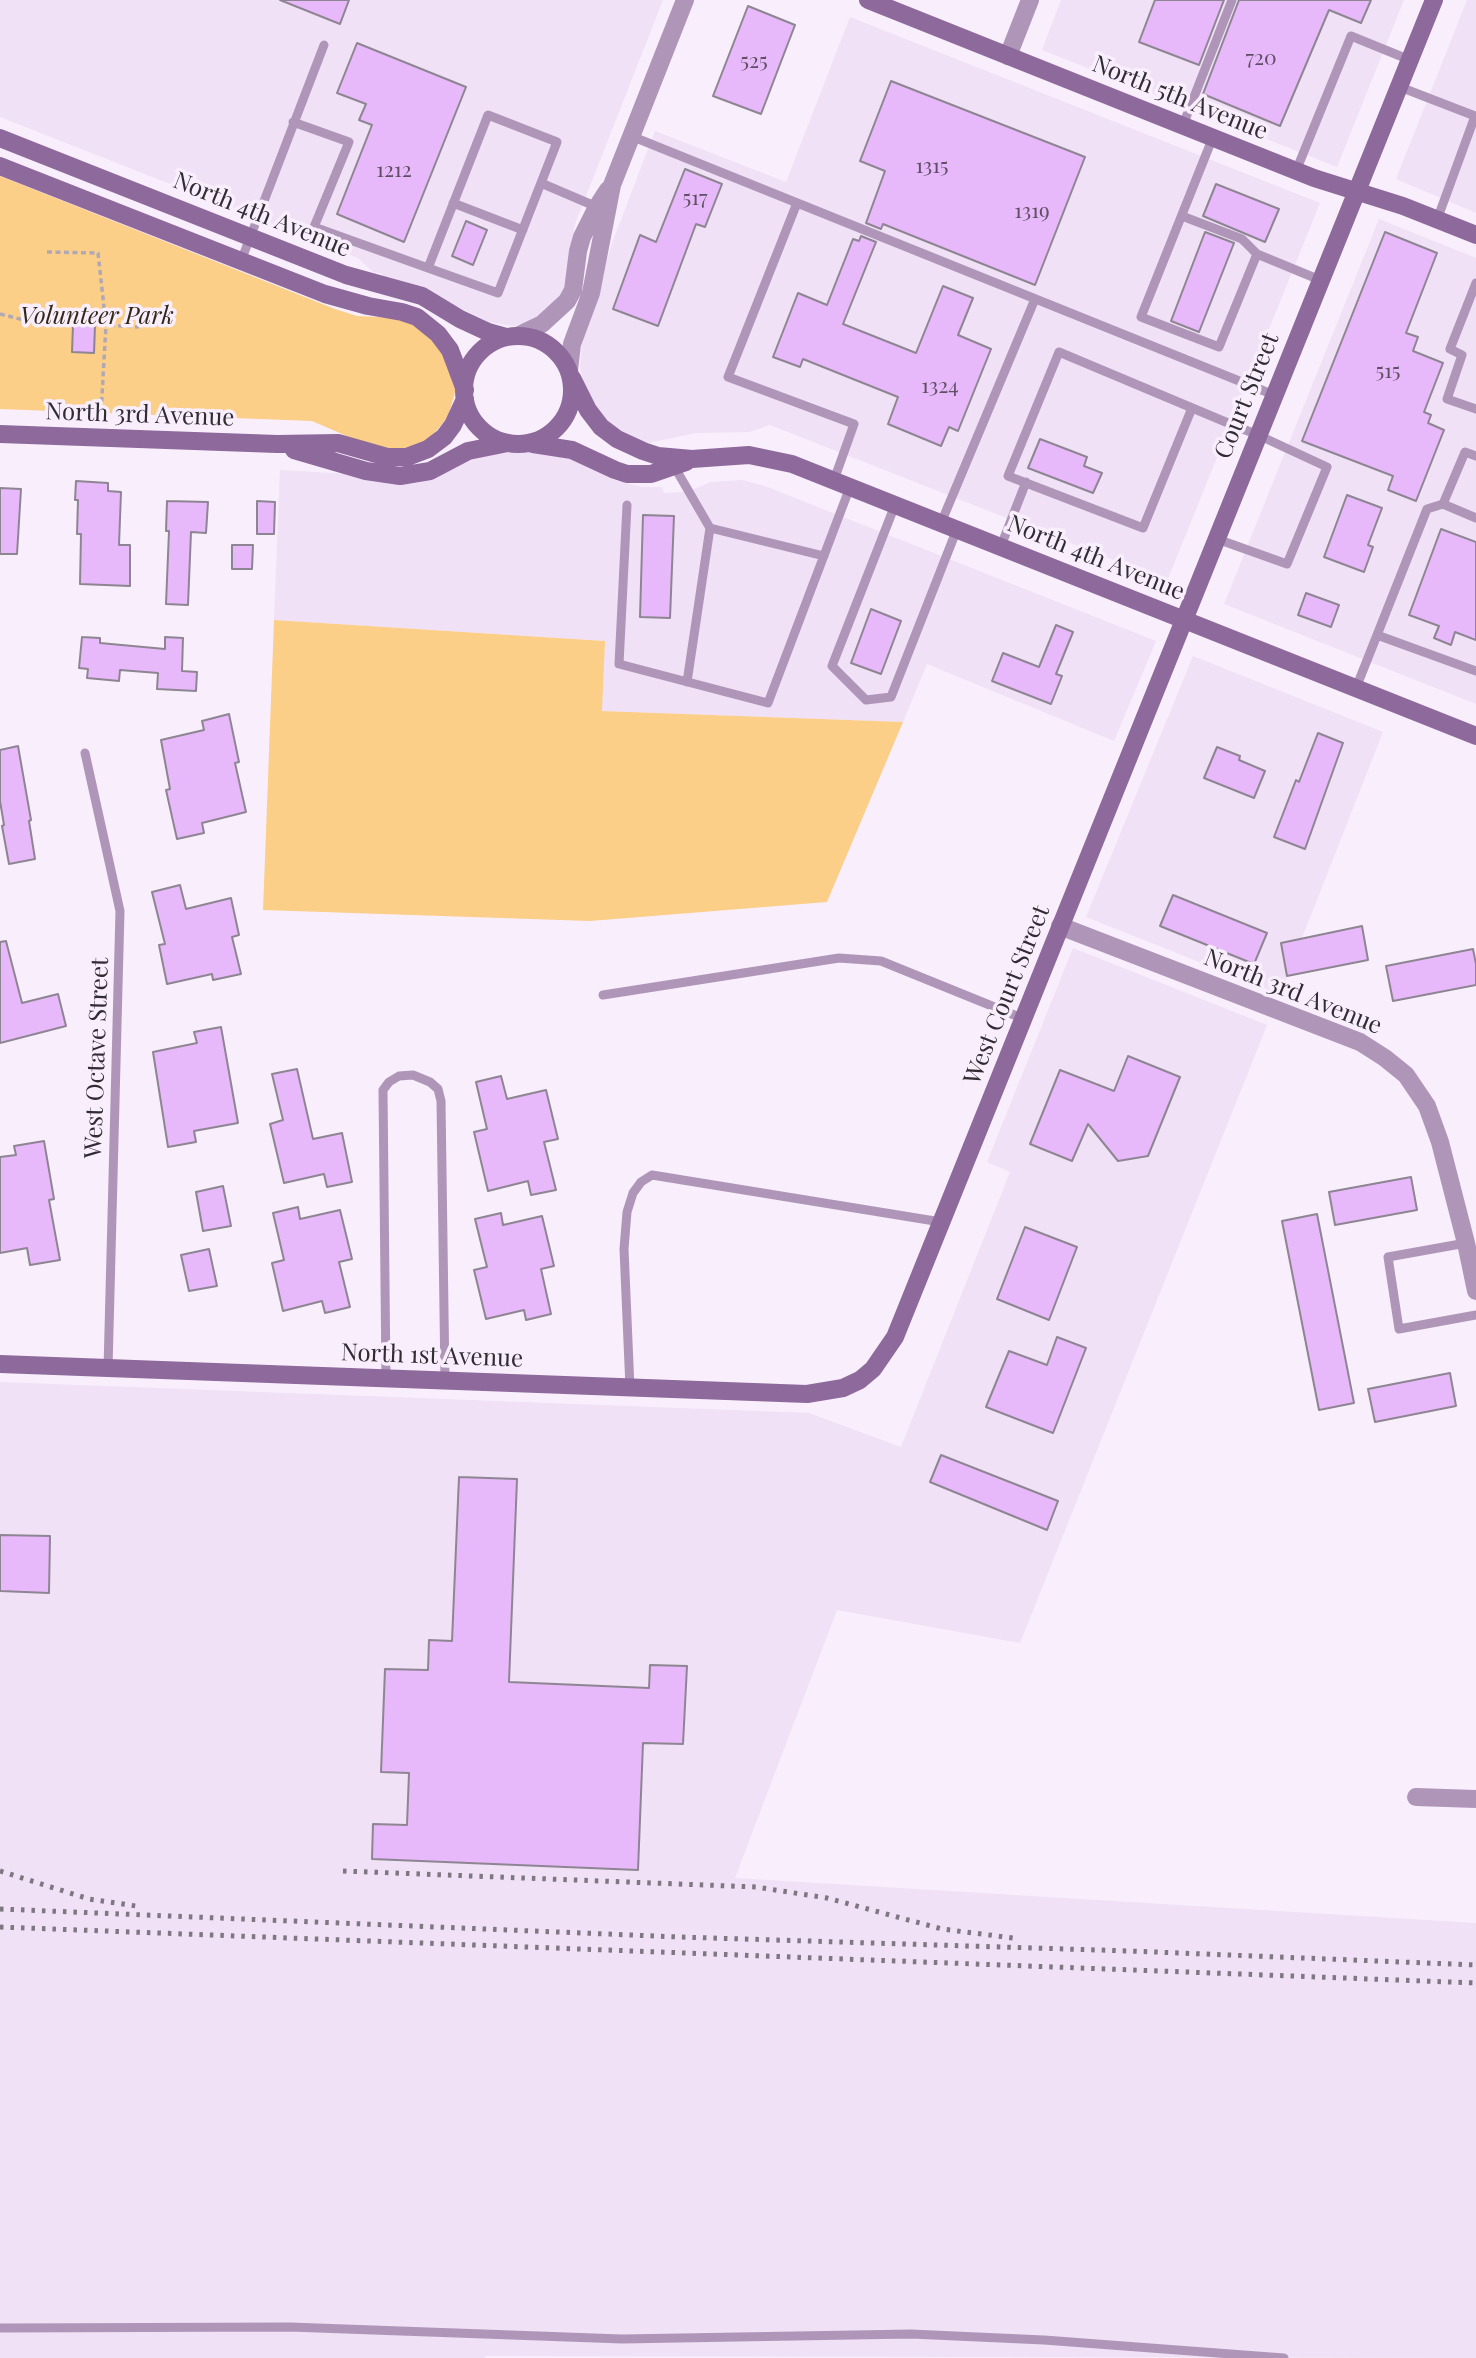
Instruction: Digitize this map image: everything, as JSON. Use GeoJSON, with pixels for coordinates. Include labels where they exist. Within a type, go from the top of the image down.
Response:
{"type":"FeatureCollection","features":[{"type":"Feature","properties":{"kind":"main road","name":"North 5th Avenue"},"geometry":{"type":"LineString","coordinates":[[868,0],[1296,171],[1403,206],[1476,235]]}},
{"type":"Feature","properties":{"kind":"main road"},"geometry":{"type":"LineString","coordinates":[[1358,192],[1434,0]]}},
{"type":"Feature","properties":{"kind":"main road","name":"North 4th Avenue"},"geometry":{"type":"LineString","coordinates":[[0,138],[346,275],[422,296],[488,332],[511,337]]}},
{"type":"Feature","properties":{"kind":"main road","name":"North 4th Avenue"},"geometry":{"type":"LineString","coordinates":[[0,166],[344,300],[417,317],[438,334],[450,350],[465,395]]}},
{"type":"Feature","properties":{"kind":"main road","name":"Court Street"},"geometry":{"type":"LineString","coordinates":[[1185,619],[1358,192]]}},
{"type":"Feature","properties":{"kind":"main road"},"geometry":{"type":"LineString","coordinates":[[511,337],[529,337],[546,343],[560,355],[570,374],[572,398],[568,413],[549,435],[536,441],[516,443],[495,439],[470,416],[465,395],[469,369],[481,351],[492,342],[511,337]]}},
{"type":"Feature","properties":{"kind":"main road","name":"North 4th Avenue"},"geometry":{"type":"LineString","coordinates":[[570,374],[595,419],[617,439],[658,456],[692,459],[767,457],[792,464],[1476,736]]}},
{"type":"Feature","properties":{"kind":"main road","name":"North 3rd Avenue"},"geometry":{"type":"LineString","coordinates":[[0,434],[277,444],[338,443],[387,457],[407,457],[428,449],[444,437],[453,425],[465,395]]}},
{"type":"Feature","properties":{"kind":"main road","name":"North 4th Avenue"},"geometry":{"type":"LineString","coordinates":[[516,443],[561,446],[627,474],[651,474],[692,459]]}},
{"type":"Feature","properties":{"kind":"main road","name":"North 3rd Avenue"},"geometry":{"type":"LineString","coordinates":[[277,444],[366,471],[400,476],[430,471],[468,451],[516,443]]}},
{"type":"Feature","properties":{"kind":"main road","name":"West Court Street"},"geometry":{"type":"LineString","coordinates":[[860,1380],[884,1355],[895,1337],[1185,619]]}},
{"type":"Feature","properties":{"kind":"main road","name":"North 1st Avenue"},"geometry":{"type":"LineString","coordinates":[[0,1364],[807,1394],[843,1388],[860,1380]]}},
{"type":"Feature","properties":{"kind":"street"},"geometry":{"type":"LineString","coordinates":[[570,374],[572,344],[591,293],[612,185],[685,0]]}},
{"type":"Feature","properties":{"kind":"street"},"geometry":{"type":"LineString","coordinates":[[1008,56],[1030,0]]}},
{"type":"Feature","properties":{"kind":"street"},"geometry":{"type":"LineString","coordinates":[[511,337],[542,324],[567,301],[572,290],[578,251],[597,207],[612,185]]}},
{"type":"Feature","properties":{"kind":"street","name":"North 3rd Avenue"},"geometry":{"type":"LineString","coordinates":[[1060,926],[1360,1042],[1406,1075],[1427,1106],[1440,1142],[1476,1291]]}},
{"type":"Feature","properties":{"kind":"street"},"geometry":{"type":"LineString","coordinates":[[1416,1797],[1476,1799]]}},
{"type":"Feature","properties":{"kind":"lane"},"geometry":{"type":"LineString","coordinates":[[1183,125],[1232,0]]}},
{"type":"Feature","properties":{"kind":"lane"},"geometry":{"type":"LineString","coordinates":[[1296,171],[1351,36],[1410,60]]}},
{"type":"Feature","properties":{"kind":"lane"},"geometry":{"type":"LineString","coordinates":[[241,261],[324,46]]}},
{"type":"Feature","properties":{"kind":"lane"},"geometry":{"type":"LineString","coordinates":[[1400,87],[1475,116],[1437,220]]}},
{"type":"Feature","properties":{"kind":"lane"},"geometry":{"type":"LineString","coordinates":[[293,122],[349,142],[314,227],[428,268],[498,293],[557,142],[488,115],[428,268]]}},
{"type":"Feature","properties":{"kind":"lane"},"geometry":{"type":"LineString","coordinates":[[631,136],[1274,396]]}},
{"type":"Feature","properties":{"kind":"lane"},"geometry":{"type":"LineString","coordinates":[[1213,137],[1141,317],[1219,347],[1257,254]]}},
{"type":"Feature","properties":{"kind":"lane"},"geometry":{"type":"LineString","coordinates":[[541,183],[597,207]]}},
{"type":"Feature","properties":{"kind":"lane"},"geometry":{"type":"LineString","coordinates":[[453,203],[523,230]]}},
{"type":"Feature","properties":{"kind":"lane"},"geometry":{"type":"LineString","coordinates":[[627,505],[619,664],[768,703],[824,556],[854,424],[728,377],[797,203]]}},
{"type":"Feature","properties":{"kind":"lane"},"geometry":{"type":"LineString","coordinates":[[1182,216],[1242,239],[1257,254],[1321,280]]}},
{"type":"Feature","properties":{"kind":"lane"},"geometry":{"type":"LineString","coordinates":[[1476,283],[1450,349],[1462,355],[1447,399],[1476,409]]}},
{"type":"Feature","properties":{"kind":"lane"},"geometry":{"type":"LineString","coordinates":[[895,505],[832,666],[866,700],[891,697],[949,526],[1035,299]]}},
{"type":"Feature","properties":{"kind":"lane"},"geometry":{"type":"LineString","coordinates":[[1192,408],[1143,528],[1008,475],[1059,352],[1258,435],[1327,467],[1287,564],[1217,539]]}},
{"type":"Feature","properties":{"kind":"lane"},"geometry":{"type":"LineString","coordinates":[[1443,504],[1465,452],[1476,456]]}},
{"type":"Feature","properties":{"kind":"lane"},"geometry":{"type":"LineString","coordinates":[[674,467],[710,528],[687,682]]}},
{"type":"Feature","properties":{"kind":"lane"},"geometry":{"type":"LineString","coordinates":[[1001,546],[1026,482]]}},
{"type":"Feature","properties":{"kind":"lane"},"geometry":{"type":"LineString","coordinates":[[1356,688],[1427,509],[1443,504],[1476,518]]}},
{"type":"Feature","properties":{"kind":"lane"},"geometry":{"type":"LineString","coordinates":[[710,528],[824,556]]}},
{"type":"Feature","properties":{"kind":"lane"},"geometry":{"type":"LineString","coordinates":[[1377,635],[1476,671]]}},
{"type":"Feature","properties":{"kind":"lane","name":"West Octave Street"},"geometry":{"type":"LineString","coordinates":[[85,753],[120,911],[108,1368]]}},
{"type":"Feature","properties":{"kind":"lane"},"geometry":{"type":"LineString","coordinates":[[603,995],[839,958],[881,961],[1024,1019]]}},
{"type":"Feature","properties":{"kind":"lane"},"geometry":{"type":"LineString","coordinates":[[386,1378],[383,1090],[399,1076],[412,1075],[430,1082],[438,1089],[441,1101],[445,1381]]}},
{"type":"Feature","properties":{"kind":"lane"},"geometry":{"type":"LineString","coordinates":[[630,1388],[625,1249],[627,1212],[633,1193],[641,1182],[652,1175],[941,1222]]}},
{"type":"Feature","properties":{"kind":"lane"},"geometry":{"type":"LineString","coordinates":[[1466,1243],[1388,1257],[1399,1328],[1476,1315]]}},
{"type":"Feature","properties":{"kind":"lane"},"geometry":{"type":"LineString","coordinates":[[0,2328],[270,2326],[622,2339],[911,2334],[1044,2340],[1284,2358]]}},
{"type":"Feature","properties":{"kind":"path"},"geometry":{"type":"LineString","coordinates":[[47,252],[98,253],[106,325],[101,413]]}},
{"type":"Feature","properties":{"kind":"path"},"geometry":{"type":"LineString","coordinates":[[0,314],[24,320],[139,327]]}},
{"type":"Feature","properties":{"kind":"shaded area"},"geometry":{"type":"Polygon","coordinates":[[[0,0],[663,0],[575,224],[564,294],[549,310],[523,324],[512,326],[489,322],[416,287],[381,279],[382,274],[373,272],[358,258],[0,117],[0,0]]]}},
{"type":"Feature","properties":{"kind":"shaded area"},"geometry":{"type":"Polygon","coordinates":[[[1061,0],[1404,0],[1337,167],[1042,50],[1061,0]]]}},
{"type":"Feature","properties":{"kind":"shaded area"},"geometry":{"type":"Polygon","coordinates":[[[1467,0],[1476,0],[1476,213],[1396,179],[1467,0]]]}},
{"type":"Feature","properties":{"kind":"shaded area"},"geometry":{"type":"Polygon","coordinates":[[[850,17],[1320,203],[1167,581],[770,425],[749,432],[696,433],[648,443],[628,438],[610,426],[594,406],[584,388],[580,367],[582,343],[612,243],[655,131],[786,182],[850,17]]]}},
{"type":"Feature","properties":{"kind":"shaded area"},"geometry":{"type":"Polygon","coordinates":[[[1379,219],[1476,258],[1476,704],[1224,604],[1379,219]]]}},
{"type":"Feature","properties":{"kind":"shaded area"},"geometry":{"type":"Polygon","coordinates":[[[540,450],[563,455],[614,480],[642,487],[662,487],[664,493],[686,492],[711,482],[742,480],[765,486],[1156,641],[1114,741],[927,664],[903,722],[601,711],[605,641],[274,620],[280,470],[350,474],[391,484],[417,483],[434,478],[475,456],[540,450]]]}},
{"type":"Feature","properties":{"kind":"shaded area"},"geometry":{"type":"Polygon","coordinates":[[[1193,656],[1383,732],[1280,994],[1086,917],[1193,656]]]}},
{"type":"Feature","properties":{"kind":"shaded area"},"geometry":{"type":"Polygon","coordinates":[[[1073,948],[1267,1025],[1020,1643],[837,1610],[735,1878],[1476,1923],[1476,2358],[0,2358],[0,1382],[809,1413],[901,1447],[1010,1172],[987,1162],[1073,948]]]}},
{"type":"Feature","properties":{"kind":"green space","name":"Volunteer Park"},"geometry":{"type":"Polygon","coordinates":[[[0,176],[335,309],[357,316],[398,318],[412,322],[424,331],[443,354],[456,389],[448,417],[431,437],[420,444],[391,449],[370,446],[312,421],[0,409],[0,176]]]}},
{"type":"Feature","properties":{"kind":"green space"},"geometry":{"type":"Polygon","coordinates":[[[274,620],[605,641],[602,711],[903,722],[827,902],[590,921],[263,910],[274,620]]]}},
{"type":"Feature","properties":{"kind":"building"},"geometry":{"type":"Polygon","coordinates":[[[280,0],[349,0],[340,24],[280,0]]]}},
{"type":"Feature","properties":{"kind":"building"},"geometry":{"type":"Polygon","coordinates":[[[1155,0],[1224,0],[1199,65],[1139,42],[1155,0]]]}},
{"type":"Feature","properties":{"kind":"building"},"geometry":{"type":"Polygon","coordinates":[[[1239,0],[1371,0],[1361,23],[1329,10],[1280,126],[1203,94],[1239,0]]]}},
{"type":"Feature","properties":{"kind":"building"},"geometry":{"type":"Polygon","coordinates":[[[748,6],[795,25],[761,114],[713,96],[748,6]]]}},
{"type":"Feature","properties":{"kind":"building"},"geometry":{"type":"Polygon","coordinates":[[[357,43],[466,87],[404,242],[337,214],[372,125],[359,120],[366,104],[337,93],[357,43]]]}},
{"type":"Feature","properties":{"kind":"building"},"geometry":{"type":"Polygon","coordinates":[[[891,81],[1085,157],[1035,285],[883,224],[881,229],[866,223],[885,171],[860,161],[891,81]]]}},
{"type":"Feature","properties":{"kind":"building"},"geometry":{"type":"Polygon","coordinates":[[[685,169],[722,184],[705,227],[696,224],[658,326],[613,309],[640,235],[656,242],[685,169]]]}},
{"type":"Feature","properties":{"kind":"building"},"geometry":{"type":"Polygon","coordinates":[[[1216,184],[1279,209],[1265,242],[1203,216],[1216,184]]]}},
{"type":"Feature","properties":{"kind":"building"},"geometry":{"type":"Polygon","coordinates":[[[466,221],[487,230],[473,265],[452,256],[466,221]]]}},
{"type":"Feature","properties":{"kind":"building"},"geometry":{"type":"Polygon","coordinates":[[[1205,232],[1234,243],[1199,332],[1171,321],[1205,232]]]}},
{"type":"Feature","properties":{"kind":"building"},"geometry":{"type":"Polygon","coordinates":[[[1385,232],[1437,253],[1406,333],[1418,337],[1413,351],[1443,363],[1424,412],[1431,415],[1428,423],[1444,430],[1416,501],[1388,490],[1393,476],[1302,441],[1385,232]]]}},
{"type":"Feature","properties":{"kind":"building"},"geometry":{"type":"Polygon","coordinates":[[[861,236],[876,242],[843,324],[916,353],[943,286],[973,298],[958,335],[991,349],[958,431],[949,427],[941,446],[888,424],[898,397],[803,359],[800,367],[773,357],[798,293],[827,305],[853,239],[859,241],[861,236]]]}},
{"type":"Feature","properties":{"kind":"building"},"geometry":{"type":"Polygon","coordinates":[[[73,325],[95,325],[94,353],[72,352],[73,325]]]}},
{"type":"Feature","properties":{"kind":"building"},"geometry":{"type":"Polygon","coordinates":[[[1040,439],[1087,457],[1084,466],[1102,473],[1093,493],[1028,468],[1040,439]]]}},
{"type":"Feature","properties":{"kind":"building"},"geometry":{"type":"Polygon","coordinates":[[[76,481],[108,483],[108,491],[121,492],[119,545],[130,545],[130,586],[80,584],[81,534],[77,534],[76,481]]]}},
{"type":"Feature","properties":{"kind":"building"},"geometry":{"type":"Polygon","coordinates":[[[0,488],[21,489],[17,554],[0,554],[0,488]]]}},
{"type":"Feature","properties":{"kind":"building"},"geometry":{"type":"Polygon","coordinates":[[[1347,495],[1382,508],[1368,545],[1373,547],[1364,572],[1324,557],[1347,495]]]}},
{"type":"Feature","properties":{"kind":"building"},"geometry":{"type":"Polygon","coordinates":[[[167,501],[208,502],[206,533],[191,532],[188,605],[166,604],[169,531],[166,531],[167,501]]]}},
{"type":"Feature","properties":{"kind":"building"},"geometry":{"type":"Polygon","coordinates":[[[257,501],[275,502],[274,534],[257,534],[257,501]]]}},
{"type":"Feature","properties":{"kind":"building"},"geometry":{"type":"Polygon","coordinates":[[[643,515],[674,516],[670,618],[640,617],[643,515]]]}},
{"type":"Feature","properties":{"kind":"building"},"geometry":{"type":"Polygon","coordinates":[[[1441,529],[1476,542],[1476,640],[1455,632],[1451,645],[1434,638],[1439,626],[1409,615],[1441,529]]]}},
{"type":"Feature","properties":{"kind":"building"},"geometry":{"type":"Polygon","coordinates":[[[232,545],[253,545],[252,569],[232,569],[232,545]]]}},
{"type":"Feature","properties":{"kind":"building"},"geometry":{"type":"Polygon","coordinates":[[[1306,593],[1339,605],[1331,627],[1298,615],[1306,593]]]}},
{"type":"Feature","properties":{"kind":"building"},"geometry":{"type":"Polygon","coordinates":[[[871,609],[901,621],[881,674],[851,663],[871,609]]]}},
{"type":"Feature","properties":{"kind":"building"},"geometry":{"type":"Polygon","coordinates":[[[1056,625],[1073,632],[1056,674],[1062,676],[1051,704],[992,681],[1003,653],[1039,667],[1056,625]]]}},
{"type":"Feature","properties":{"kind":"building"},"geometry":{"type":"Polygon","coordinates":[[[82,637],[100,638],[100,643],[165,649],[165,637],[183,638],[182,671],[197,672],[196,691],[157,689],[158,673],[120,670],[119,681],[87,678],[88,669],[79,668],[82,637]]]}},
{"type":"Feature","properties":{"kind":"building"},"geometry":{"type":"Polygon","coordinates":[[[229,714],[239,762],[235,763],[246,812],[202,823],[204,833],[177,839],[166,790],[170,789],[161,740],[204,730],[202,721],[229,714]]]}},
{"type":"Feature","properties":{"kind":"building"},"geometry":{"type":"Polygon","coordinates":[[[1318,733],[1343,743],[1305,849],[1274,837],[1318,733]]]}},
{"type":"Feature","properties":{"kind":"building"},"geometry":{"type":"Polygon","coordinates":[[[18,746],[35,859],[9,864],[0,801],[0,750],[18,746]]]}},
{"type":"Feature","properties":{"kind":"building"},"geometry":{"type":"Polygon","coordinates":[[[1217,747],[1240,756],[1239,760],[1265,771],[1254,798],[1204,778],[1217,747]]]}},
{"type":"Feature","properties":{"kind":"building"},"geometry":{"type":"Polygon","coordinates":[[[180,885],[186,909],[231,898],[239,935],[232,937],[241,974],[213,980],[212,974],[167,984],[159,945],[165,944],[152,892],[180,885]]]}},
{"type":"Feature","properties":{"kind":"building"},"geometry":{"type":"Polygon","coordinates":[[[1173,895],[1267,933],[1254,964],[1160,926],[1173,895]]]}},
{"type":"Feature","properties":{"kind":"building"},"geometry":{"type":"Polygon","coordinates":[[[1362,926],[1368,960],[1287,976],[1281,943],[1362,926]]]}},
{"type":"Feature","properties":{"kind":"building"},"geometry":{"type":"Polygon","coordinates":[[[6,941],[22,1003],[58,994],[66,1026],[0,1043],[0,942],[6,941]]]}},
{"type":"Feature","properties":{"kind":"building"},"geometry":{"type":"Polygon","coordinates":[[[1473,949],[1476,985],[1393,1001],[1386,966],[1473,949]]]}},
{"type":"Feature","properties":{"kind":"building"},"geometry":{"type":"Polygon","coordinates":[[[221,1027],[238,1123],[194,1131],[196,1142],[168,1147],[153,1052],[197,1043],[194,1032],[221,1027]]]}},
{"type":"Feature","properties":{"kind":"building"},"geometry":{"type":"Polygon","coordinates":[[[1128,1056],[1180,1077],[1148,1156],[1118,1161],[1088,1124],[1072,1161],[1030,1144],[1060,1070],[1114,1091],[1128,1056]]]}},
{"type":"Feature","properties":{"kind":"building"},"geometry":{"type":"Polygon","coordinates":[[[297,1069],[313,1139],[342,1133],[352,1182],[327,1187],[324,1174],[284,1183],[270,1124],[283,1120],[272,1074],[297,1069]]]}},
{"type":"Feature","properties":{"kind":"building"},"geometry":{"type":"Polygon","coordinates":[[[501,1076],[507,1099],[546,1090],[558,1139],[544,1142],[556,1190],[531,1195],[528,1181],[488,1191],[474,1132],[487,1129],[476,1082],[501,1076]]]}},
{"type":"Feature","properties":{"kind":"building"},"geometry":{"type":"Polygon","coordinates":[[[44,1141],[54,1199],[49,1200],[60,1260],[30,1265],[27,1248],[0,1253],[0,1157],[16,1155],[14,1146],[44,1141]]]}},
{"type":"Feature","properties":{"kind":"building"},"geometry":{"type":"Polygon","coordinates":[[[1411,1177],[1417,1210],[1335,1225],[1329,1192],[1411,1177]]]}},
{"type":"Feature","properties":{"kind":"building"},"geometry":{"type":"Polygon","coordinates":[[[223,1186],[231,1226],[203,1231],[196,1192],[223,1186]]]}},
{"type":"Feature","properties":{"kind":"building"},"geometry":{"type":"Polygon","coordinates":[[[298,1207],[300,1219],[340,1210],[352,1259],[339,1262],[350,1307],[325,1313],[322,1301],[283,1311],[272,1263],[284,1260],[273,1213],[298,1207]]]}},
{"type":"Feature","properties":{"kind":"building"},"geometry":{"type":"Polygon","coordinates":[[[501,1213],[503,1225],[542,1216],[554,1266],[541,1269],[551,1314],[526,1320],[524,1310],[486,1319],[474,1270],[487,1267],[475,1219],[501,1213]]]}},
{"type":"Feature","properties":{"kind":"building"},"geometry":{"type":"Polygon","coordinates":[[[1317,1214],[1354,1403],[1319,1410],[1282,1221],[1317,1214]]]}},
{"type":"Feature","properties":{"kind":"building"},"geometry":{"type":"Polygon","coordinates":[[[1025,1227],[1077,1247],[1049,1320],[997,1299],[1025,1227]]]}},
{"type":"Feature","properties":{"kind":"building"},"geometry":{"type":"Polygon","coordinates":[[[209,1249],[217,1286],[189,1291],[181,1255],[209,1249]]]}},
{"type":"Feature","properties":{"kind":"building"},"geometry":{"type":"Polygon","coordinates":[[[1057,1337],[1086,1348],[1053,1433],[986,1407],[1009,1351],[1047,1365],[1057,1337]]]}},
{"type":"Feature","properties":{"kind":"building"},"geometry":{"type":"Polygon","coordinates":[[[1450,1373],[1456,1406],[1375,1422],[1368,1389],[1450,1373]]]}},
{"type":"Feature","properties":{"kind":"building"},"geometry":{"type":"Polygon","coordinates":[[[941,1455],[1058,1501],[1047,1530],[930,1482],[941,1455]]]}},
{"type":"Feature","properties":{"kind":"building"},"geometry":{"type":"Polygon","coordinates":[[[459,1477],[517,1479],[509,1682],[649,1688],[650,1665],[687,1666],[683,1744],[643,1743],[638,1870],[372,1859],[373,1824],[407,1825],[409,1773],[381,1772],[385,1669],[428,1670],[429,1640],[452,1641],[459,1477]]]}},
{"type":"Feature","properties":{"kind":"building"},"geometry":{"type":"Polygon","coordinates":[[[0,1535],[50,1536],[49,1593],[0,1591],[0,1535]]]}},
{"type":"Feature","properties":{"kind":"railway"},"geometry":{"type":"LineString","coordinates":[[0,1871],[89,1899],[136,1906]]}},
{"type":"Feature","properties":{"kind":"railway"},"geometry":{"type":"LineString","coordinates":[[343,1871],[756,1887],[827,1898],[942,1929],[1013,1938]]}},
{"type":"Feature","properties":{"kind":"railway"},"geometry":{"type":"LineString","coordinates":[[0,1909],[679,1937],[1476,1965]]}},
{"type":"Feature","properties":{"kind":"railway"},"geometry":{"type":"LineString","coordinates":[[0,1927],[1476,1983]]}}]}
